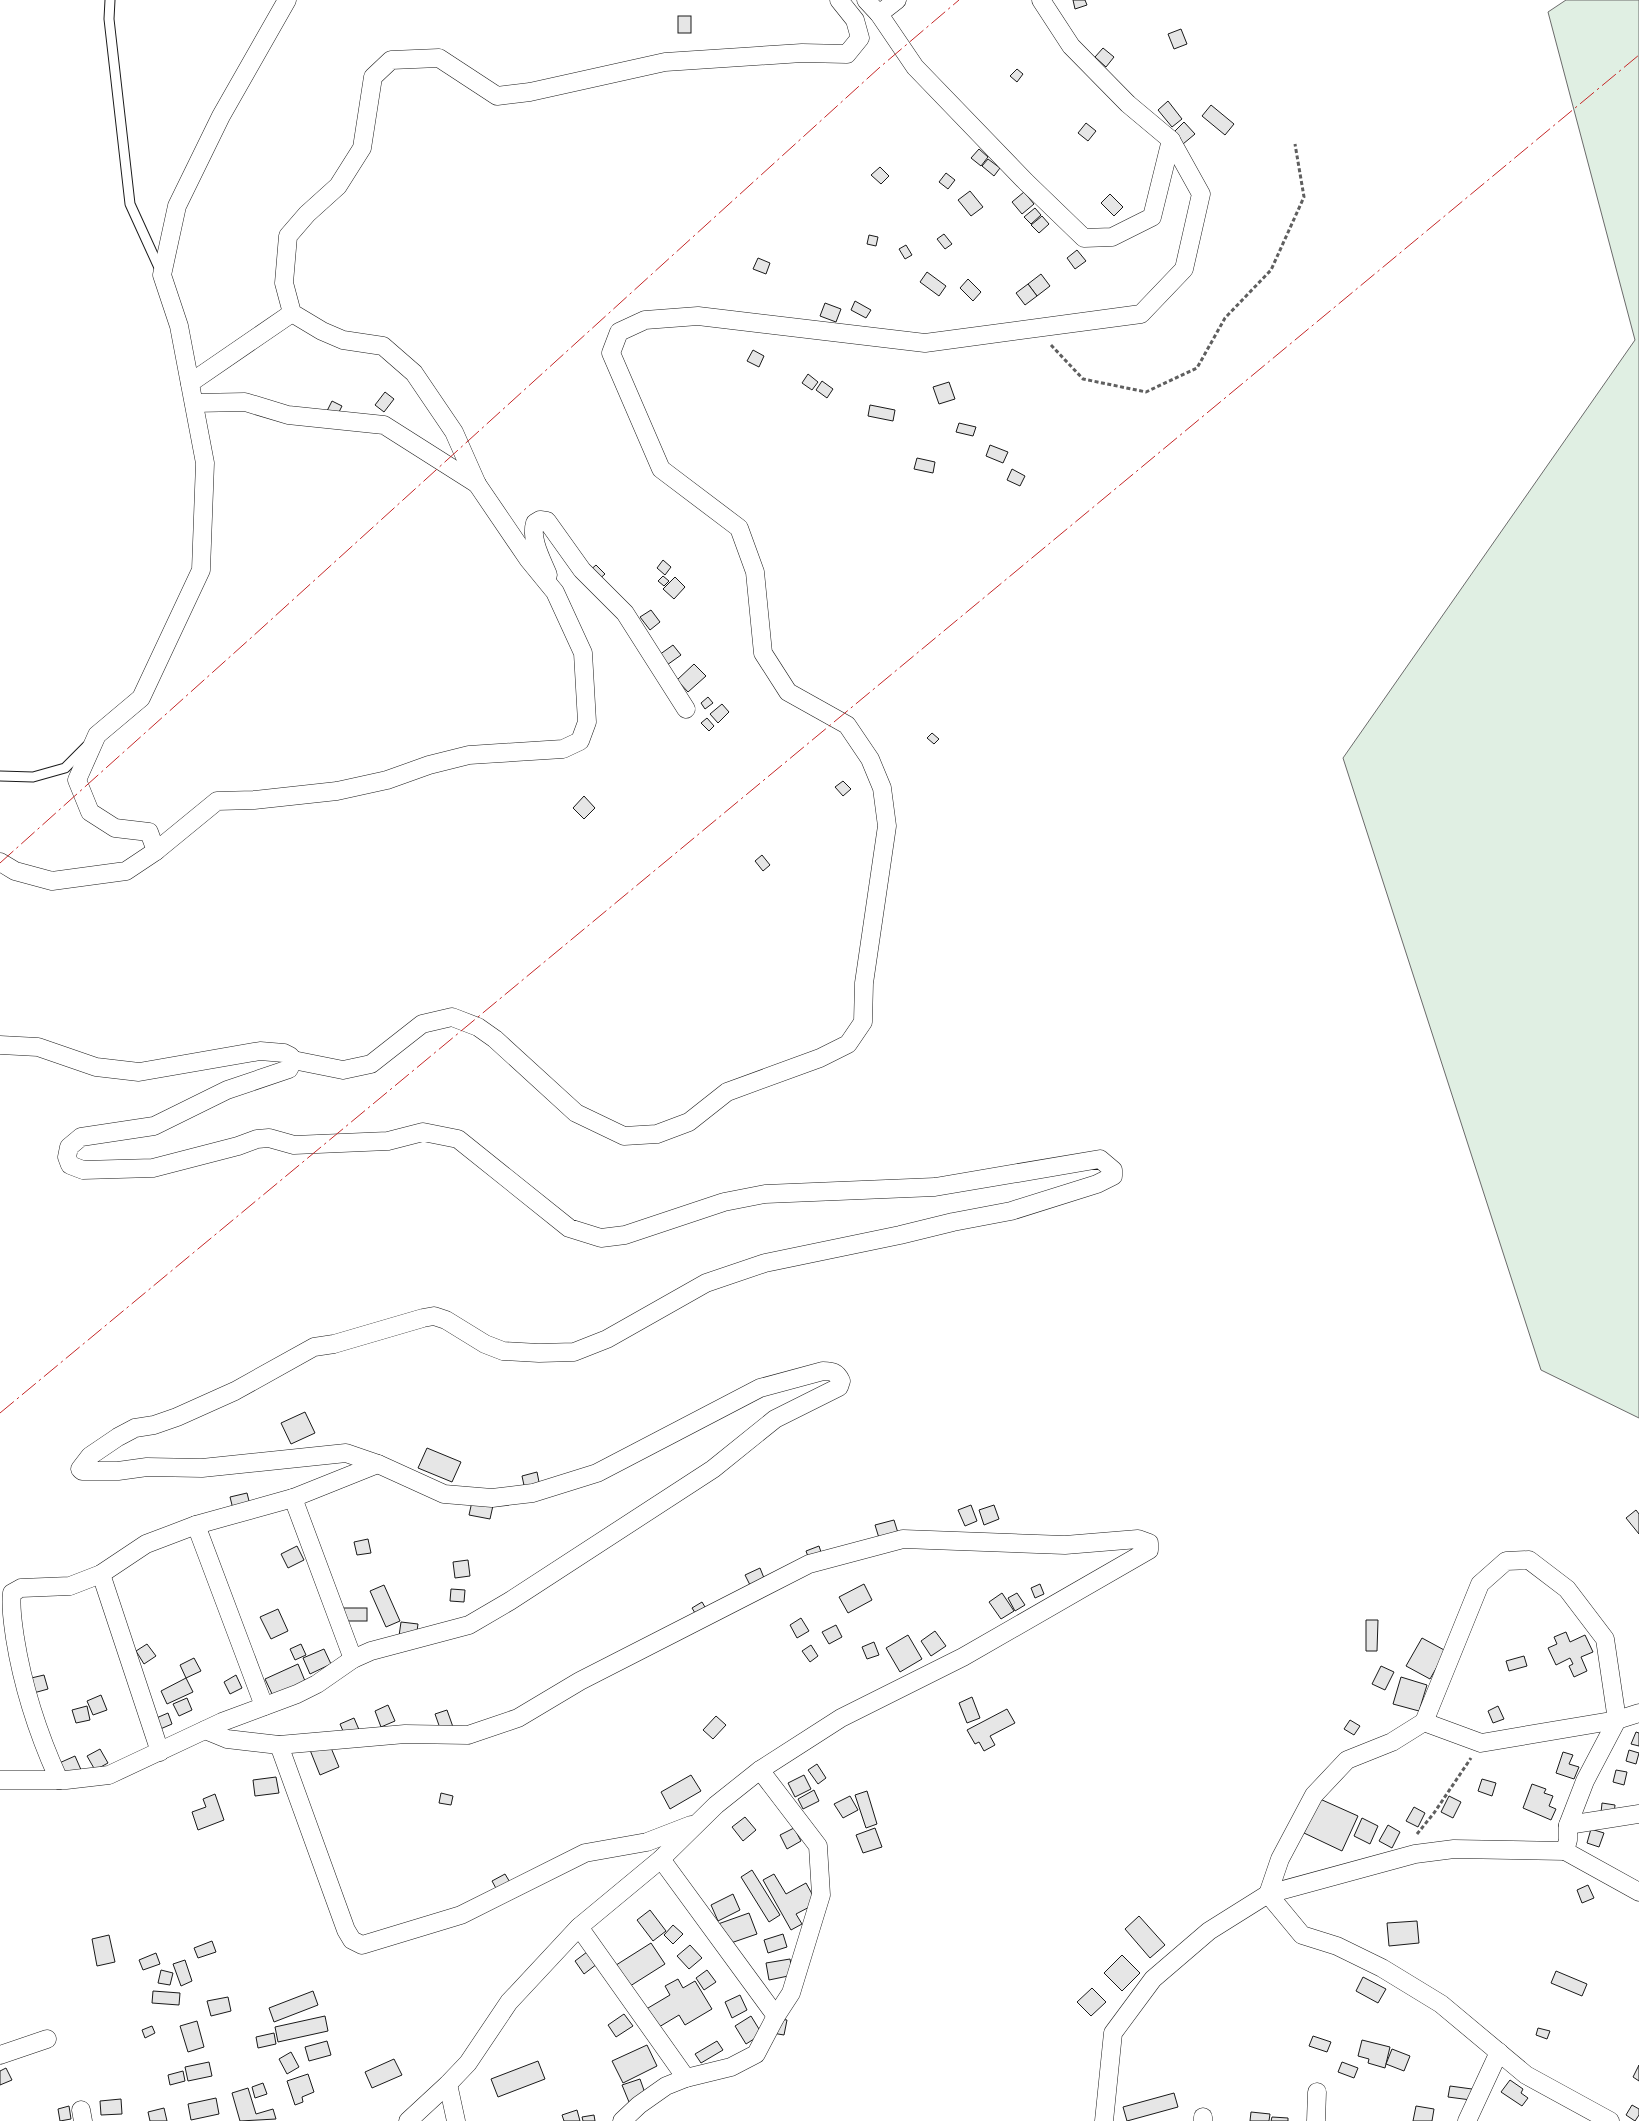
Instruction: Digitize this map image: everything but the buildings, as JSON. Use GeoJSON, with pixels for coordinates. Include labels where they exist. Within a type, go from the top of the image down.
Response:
{"type":"FeatureCollection","features":[{"type":"Feature","properties":{"kind":"street"},"geometry":{"type":"LineString","coordinates":[[156,851],[149,832],[115,828],[90,812],[77,780],[97,735],[141,698],[201,570],[205,463],[179,326],[162,275],[177,206],[221,116],[287,0]]}},
{"type":"Feature","properties":{"kind":"street"},"geometry":{"type":"LineString","coordinates":[[555,592],[528,559],[477,484],[454,432],[414,373],[383,346],[343,340],[322,331],[292,313],[284,283],[288,236],[307,214],[338,186],[362,148],[373,77],[391,60],[439,58],[497,96],[530,92],[665,62],[802,53],[846,54],[860,38],[855,20],[839,0]]}},
{"type":"Feature","properties":{"kind":"street"},"geometry":{"type":"LineString","coordinates":[[866,0],[879,14],[915,68],[1026,182],[1084,238],[1112,237],[1152,217],[1171,140]]}},
{"type":"Feature","properties":{"kind":"street"},"geometry":{"type":"LineString","coordinates":[[879,14],[898,0]]}},
{"type":"Feature","properties":{"kind":"street"},"geometry":{"type":"LineString","coordinates":[[0,1045],[38,1047],[96,1067],[139,1072],[260,1051],[284,1052],[293,1060],[343,1070],[371,1064],[422,1024],[452,1017],[478,1027],[495,1039],[576,1113],[624,1136],[657,1134],[689,1122],[727,1092],[820,1058],[848,1044],[863,1022],[864,982],[887,826],[882,788],[870,759],[847,725],[788,692],[763,653],[755,572],[739,528],[661,468],[611,353],[619,332],[646,320],[698,316],[924,343],[1141,314],[1184,269],[1201,194],[1171,140],[1128,104],[1071,46],[1040,0]]}},
{"type":"Feature","properties":{"kind":"street"},"geometry":{"type":"LineString","coordinates":[[190,383],[292,313]]}},
{"type":"Feature","properties":{"kind":"street"},"geometry":{"type":"LineString","coordinates":[[194,402],[245,402],[288,414],[384,425],[477,484]]}},
{"type":"Feature","properties":{"kind":"street"},"geometry":{"type":"LineString","coordinates":[[0,862],[15,871],[52,881],[126,871],[156,851],[217,801],[254,800],[338,791],[387,780],[429,765],[469,755],[563,748],[580,741],[587,722],[582,653],[540,555],[533,529],[535,523],[540,520],[548,522],[582,570],[625,613],[686,709]]}},
{"type":"Feature","properties":{"kind":"street"},"geometry":{"type":"LineString","coordinates":[[0,1780],[59,1780],[109,1775],[205,1730],[297,1694],[317,1684],[353,1658],[371,1651],[469,1625],[510,1601],[714,1469],[775,1419],[838,1387],[841,1381],[838,1375],[832,1371],[823,1370],[760,1388],[598,1473],[534,1493],[492,1498],[444,1494],[378,1464],[346,1453],[202,1468],[147,1467],[82,1472],[80,1469],[90,1456],[118,1437],[135,1428],[154,1425],[177,1417],[236,1391],[314,1347],[334,1344],[422,1318],[434,1316],[446,1320],[485,1344],[504,1352],[574,1352],[607,1339],[706,1283],[765,1263],[1011,1211],[1097,1184],[1113,1176],[1113,1170],[1100,1159],[935,1187],[746,1196],[625,1235],[601,1238],[569,1228],[458,1139],[423,1132],[388,1141],[294,1145],[269,1138],[257,1139],[238,1146],[153,1168],[83,1170],[70,1165],[67,1157],[69,1147],[81,1137],[154,1126],[227,1090],[289,1068],[293,1060]]}},
{"type":"Feature","properties":{"kind":"street"},"geometry":{"type":"LineString","coordinates":[[59,1780],[40,1736],[20,1667],[10,1605],[12,1593],[21,1588],[70,1586],[101,1574],[146,1544],[196,1525],[293,1498],[378,1464]]}},
{"type":"Feature","properties":{"kind":"street"},"geometry":{"type":"LineString","coordinates":[[293,1498],[353,1658]]}},
{"type":"Feature","properties":{"kind":"street"},"geometry":{"type":"LineString","coordinates":[[196,1525],[264,1706]]}},
{"type":"Feature","properties":{"kind":"street"},"geometry":{"type":"LineString","coordinates":[[205,1730],[227,1738],[279,1745],[405,1734],[468,1735],[518,1718],[580,1681],[809,1564],[904,1539],[1065,1545],[1138,1539],[1149,1543],[1149,1550],[963,1657],[841,1718],[760,1770],[716,1805],[661,1859],[579,1927],[509,2002],[468,2063],[408,2121]]}},
{"type":"Feature","properties":{"kind":"street"},"geometry":{"type":"LineString","coordinates":[[1268,1894],[1280,1858],[1314,1795],[1347,1760],[1392,1742],[1424,1722],[1480,1584],[1506,1561],[1529,1560],[1567,1589],[1605,1639],[1617,1720],[1586,1781],[1568,1825],[1568,1840],[1565,1851]]}},
{"type":"Feature","properties":{"kind":"street"},"geometry":{"type":"LineString","coordinates":[[101,1574],[160,1752]]}},
{"type":"Feature","properties":{"kind":"street"},"geometry":{"type":"LineString","coordinates":[[1424,1722],[1481,1743],[1617,1720],[1639,1713]]}},
{"type":"Feature","properties":{"kind":"street"},"geometry":{"type":"LineString","coordinates":[[279,1745],[346,1930],[352,1940],[362,1945],[461,1915],[585,1853],[647,1842],[700,1821]]}},
{"type":"Feature","properties":{"kind":"street"},"geometry":{"type":"LineString","coordinates":[[622,2121],[639,2104],[666,2086],[686,2078],[731,2067],[756,2054],[776,2016],[792,1993],[821,1895],[818,1846],[760,1770]]}},
{"type":"Feature","properties":{"kind":"street"},"geometry":{"type":"LineString","coordinates":[[1568,1825],[1639,1814]]}},
{"type":"Feature","properties":{"kind":"street"},"geometry":{"type":"LineString","coordinates":[[1104,2121],[1113,2033],[1153,1979],[1209,1931],[1268,1894],[1415,1854],[1454,1849],[1565,1851],[1639,1892]]}},
{"type":"Feature","properties":{"kind":"street"},"geometry":{"type":"LineString","coordinates":[[661,1859],[776,2016]]}},
{"type":"Feature","properties":{"kind":"street"},"geometry":{"type":"LineString","coordinates":[[1268,1894],[1302,1935],[1337,1946],[1382,1968],[1441,2004],[1526,2074],[1610,2121]]}},
{"type":"Feature","properties":{"kind":"street"},"geometry":{"type":"LineString","coordinates":[[579,1927],[686,2078]]}},
{"type":"Feature","properties":{"kind":"street"},"geometry":{"type":"LineString","coordinates":[[0,2055],[47,2039]]}},
{"type":"Feature","properties":{"kind":"street"},"geometry":{"type":"LineString","coordinates":[[1467,2121],[1499,2052]]}},
{"type":"Feature","properties":{"kind":"street"},"geometry":{"type":"LineString","coordinates":[[448,2084],[456,2121]]}},
{"type":"Feature","properties":{"kind":"street"},"geometry":{"type":"LineString","coordinates":[[1316,2121],[1317,2092]]}},
{"type":"Feature","properties":{"kind":"lane"},"geometry":{"type":"LineString","coordinates":[[110,0],[109,19],[130,204],[162,275]]}},
{"type":"Feature","properties":{"kind":"lane"},"geometry":{"type":"LineString","coordinates":[[0,776],[33,777],[65,768],[97,735]]}},
{"type":"Feature","properties":{"kind":"path"},"geometry":{"type":"LineString","coordinates":[[1037,329],[1083,379],[1146,392],[1197,368],[1226,318],[1271,270],[1304,197],[1295,144]]}},
{"type":"Feature","properties":{"kind":"path"},"geometry":{"type":"LineString","coordinates":[[1413,1837],[1420,1832],[1434,1813],[1481,1743]]}},
{"type":"Feature","properties":{"kind":"green space"},"geometry":{"type":"Polygon","coordinates":[[[1566,0],[1639,0],[1639,1418],[1541,1370],[1343,758],[1635,340],[1548,12],[1566,0]]]}},
{"type":"Feature","properties":{"kind":"power"},"geometry":{"type":"LineString","coordinates":[[0,863],[879,68],[959,0]]}},
{"type":"Feature","properties":{"kind":"power"},"geometry":{"type":"LineString","coordinates":[[0,1413],[1639,55]]}}]}
